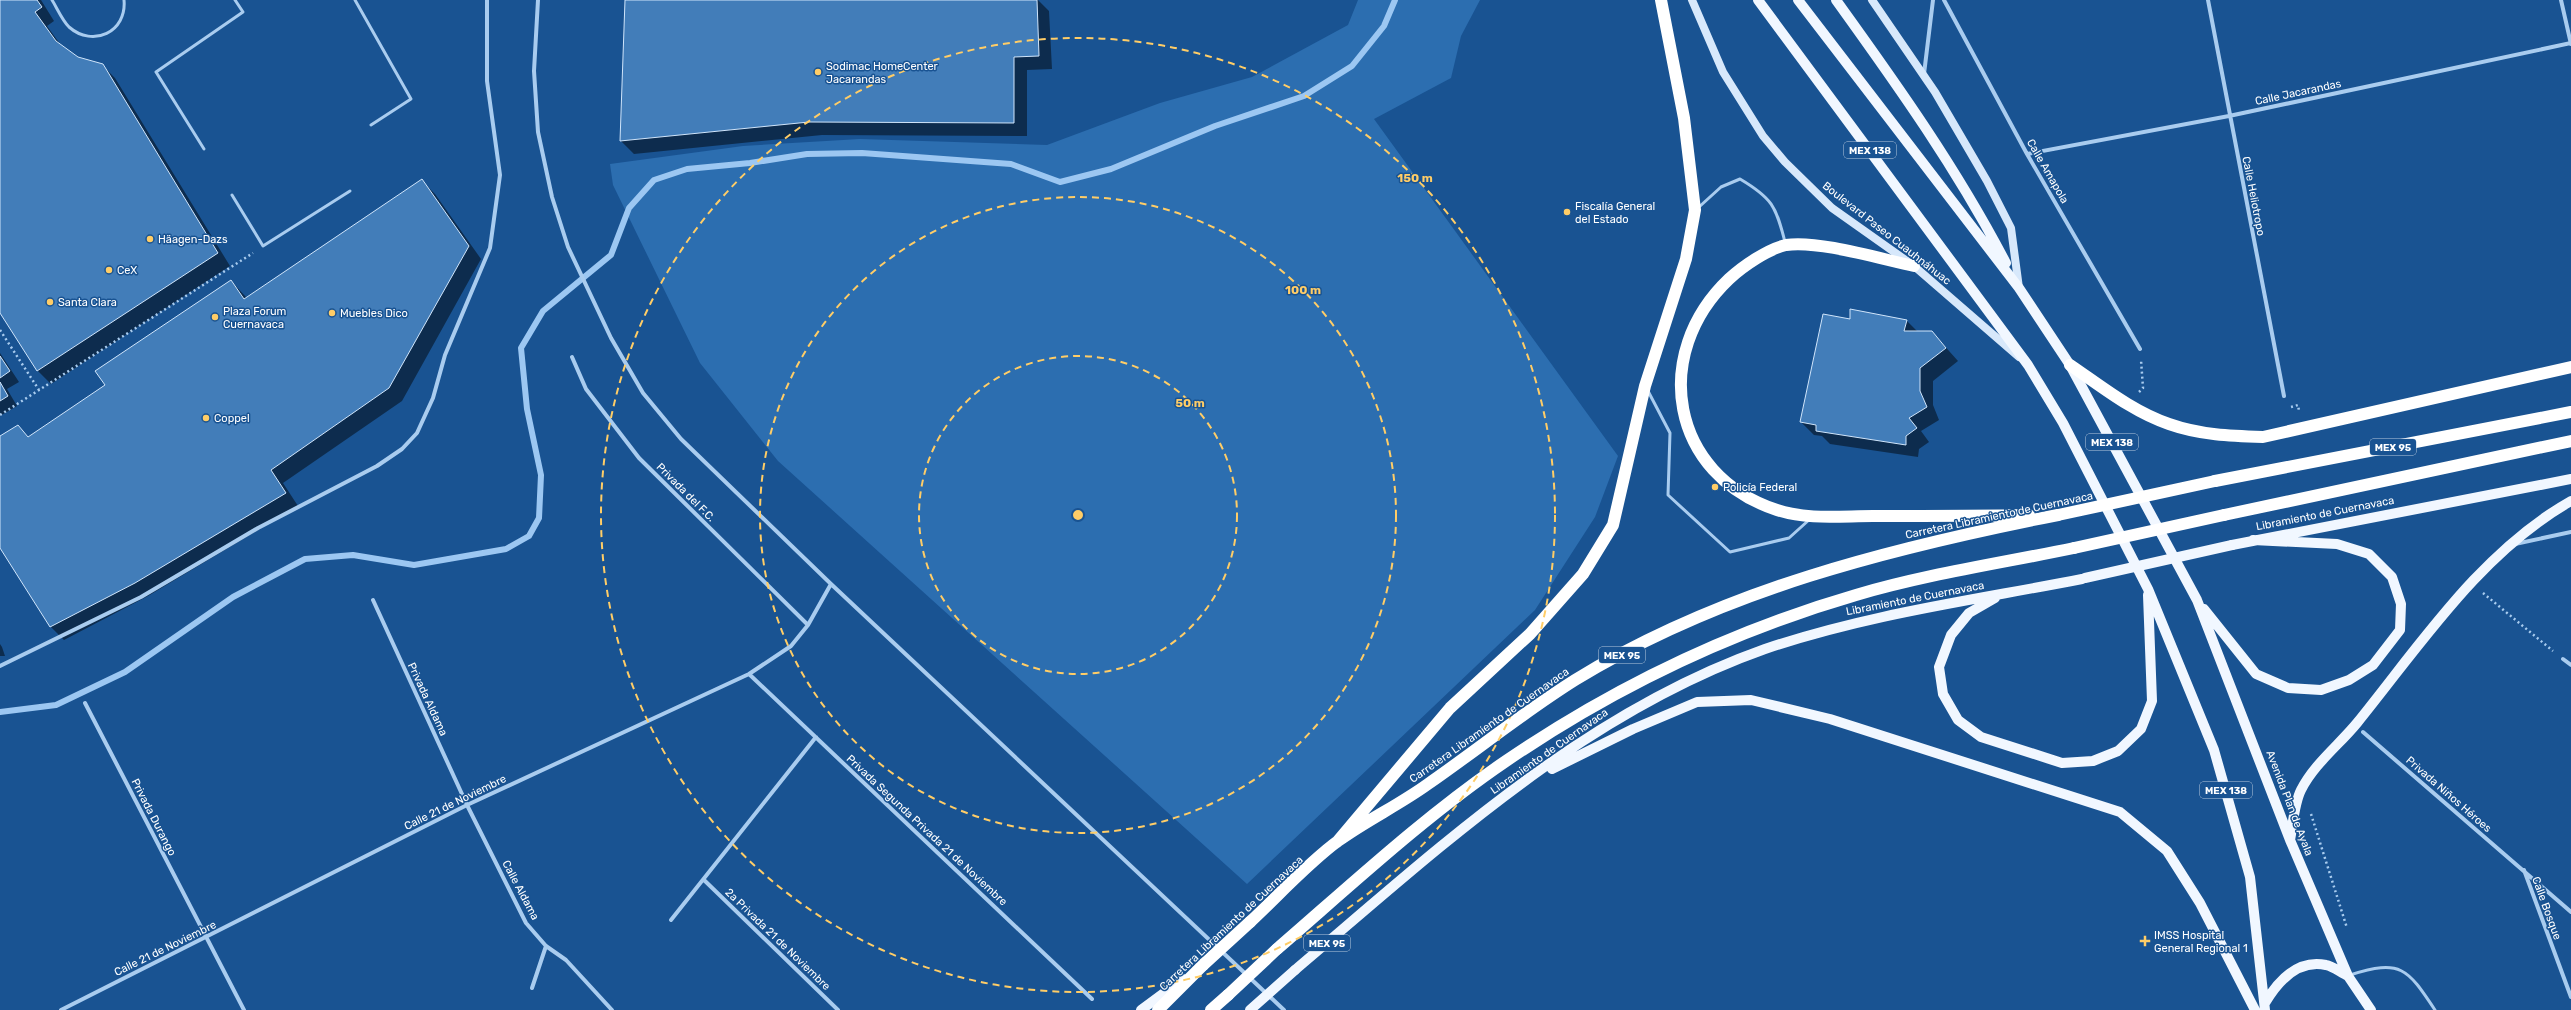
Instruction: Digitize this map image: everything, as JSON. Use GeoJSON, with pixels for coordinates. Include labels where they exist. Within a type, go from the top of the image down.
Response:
{"type":"FeatureCollection","features":[{"type":"Feature","properties":{"kind":"highway"},"geometry":{"type":"LineString","coordinates":[[1337,842],[1450,708],[1530,634],[1583,574],[1613,525],[1645,386],[1686,259],[1695,210],[1684,118],[1661,0]]}},
{"type":"Feature","properties":{"kind":"highway"},"geometry":{"type":"LineString","coordinates":[[1914,266],[1827,247],[1786,245],[1744,265],[1717,290],[1696,322],[1682,366],[1681,406],[1694,444],[1714,472],[1743,494],[1777,510],[1812,517],[2058,515]]}},
{"type":"Feature","properties":{"kind":"highway"},"geometry":{"type":"LineString","coordinates":[[2070,365],[2128,403],[2169,424],[2215,435],[2263,437],[2571,367]]}},
{"type":"Feature","properties":{"kind":"highway","name":"Carretera Libramiento de Cuernavaca"},"geometry":{"type":"LineString","coordinates":[[1158,1010],[1203,965],[1337,842],[1427,785],[1499,732],[1576,680],[1656,637],[1749,596],[1848,563],[1970,532],[2058,515],[2216,481],[2571,412]]}},
{"type":"Feature","properties":{"kind":"highway","name":"MEX 95"},"geometry":{"type":"LineString","coordinates":[[1211,1010],[1277,949],[1390,852],[1506,761],[1592,709],[1671,665],[1750,631],[1856,594],[1994,562],[2073,548],[2571,441]]}},
{"type":"Feature","properties":{"kind":"main road","name":"Boulevard Paseo Cuauhnáhuac"},"geometry":{"type":"LineString","coordinates":[[1692,0],[1723,72],[1768,141],[1808,186],[1832,208],[1914,266],[2028,365]]}},
{"type":"Feature","properties":{"kind":"main road","name":"Boulevard Paseo Cuauhnáhuac"},"geometry":{"type":"LineString","coordinates":[[1758,0],[1982,300],[2028,365],[2063,423],[2148,589]]}},
{"type":"Feature","properties":{"kind":"main road","name":"MEX 138"},"geometry":{"type":"LineString","coordinates":[[1798,0],[2019,288],[2070,365],[2197,600]]}},
{"type":"Feature","properties":{"kind":"main road"},"geometry":{"type":"LineString","coordinates":[[1836,0],[1926,126],[1976,206],[2019,288]]}},
{"type":"Feature","properties":{"kind":"main road","name":"MEX 138"},"geometry":{"type":"LineString","coordinates":[[1872,0],[1924,75],[1961,135],[2011,228],[2019,288]]}},
{"type":"Feature","properties":{"kind":"main road","name":"Libramiento de Cuernavaca"},"geometry":{"type":"LineString","coordinates":[[1250,1010],[1414,868],[1521,784],[1605,726],[1679,685],[1764,650],[1866,619],[2083,579],[2253,540],[2571,479]]}},
{"type":"Feature","properties":{"kind":"main road"},"geometry":{"type":"LineString","coordinates":[[2290,840],[2300,791],[2316,767],[2355,725],[2471,583],[2509,546],[2545,516],[2571,501]]}},
{"type":"Feature","properties":{"kind":"main road"},"geometry":{"type":"LineString","coordinates":[[2197,600],[2256,674],[2288,688],[2321,690],[2349,680],[2373,665],[2400,630],[2401,604],[2392,577],[2369,554],[2337,544],[2253,540]]}},
{"type":"Feature","properties":{"kind":"main road","name":"MEX 138"},"geometry":{"type":"LineString","coordinates":[[2148,589],[2214,750],[2250,877],[2265,1006]]}},
{"type":"Feature","properties":{"kind":"main road"},"geometry":{"type":"LineString","coordinates":[[2002,594],[1969,613],[1951,635],[1939,667],[1943,694],[1958,720],[1981,737],[2062,763],[2093,761],[2118,751],[2141,729],[2152,701],[2148,589]]}},
{"type":"Feature","properties":{"kind":"main road","name":"Avenida Plan de Ayala"},"geometry":{"type":"LineString","coordinates":[[2197,600],[2290,840],[2348,976],[2371,1010]]}},
{"type":"Feature","properties":{"kind":"main road"},"geometry":{"type":"LineString","coordinates":[[1521,784],[1633,729],[1697,702],[1751,700],[1830,720],[2120,812],[2166,851],[2200,903],[2255,1010]]}},
{"type":"Feature","properties":{"kind":"main road"},"geometry":{"type":"LineString","coordinates":[[2265,1006],[2275,986],[2290,972],[2307,964],[2327,965],[2348,976]]}},
{"type":"Feature","properties":{"kind":"main road","name":"MEX 95"},"geometry":{"type":"LineString","coordinates":[[1141,1010],[1203,965]]}},
{"type":"Feature","properties":{"kind":"street"},"geometry":{"type":"LineString","coordinates":[[0,666],[142,597],[258,528],[377,466],[402,449],[417,433],[433,398],[445,355],[490,248],[500,174],[487,81],[487,0]]}},
{"type":"Feature","properties":{"kind":"street"},"geometry":{"type":"LineString","coordinates":[[538,0],[534,72],[538,132],[552,197],[568,247],[587,288],[611,338],[648,399],[681,439],[831,584],[1284,1010]]}},
{"type":"Feature","properties":{"kind":"street"},"geometry":{"type":"LineString","coordinates":[[1924,75],[1933,0]]}},
{"type":"Feature","properties":{"kind":"street","name":"Calle Amapola"},"geometry":{"type":"LineString","coordinates":[[1944,0],[2027,154],[2140,349]]}},
{"type":"Feature","properties":{"kind":"street","name":"Calle Heliotropo"},"geometry":{"type":"LineString","coordinates":[[2208,0],[2229,116],[2284,396]]}},
{"type":"Feature","properties":{"kind":"street"},"geometry":{"type":"LineString","coordinates":[[2561,0],[2571,44]]}},
{"type":"Feature","properties":{"kind":"street","name":"Calle Jacarandas"},"geometry":{"type":"LineString","coordinates":[[2027,154],[2229,116],[2571,44]]}},
{"type":"Feature","properties":{"kind":"street","name":"Privada del F.C."},"geometry":{"type":"LineString","coordinates":[[572,357],[586,389],[639,458],[808,625]]}},
{"type":"Feature","properties":{"kind":"street"},"geometry":{"type":"LineString","coordinates":[[2509,546],[2571,532]]}},
{"type":"Feature","properties":{"kind":"street","name":"Calle 21 de Noviembre"},"geometry":{"type":"LineString","coordinates":[[61,1010],[467,805],[749,674],[791,646],[808,625],[831,584]]}},
{"type":"Feature","properties":{"kind":"street","name":"Privada Aldama"},"geometry":{"type":"LineString","coordinates":[[373,600],[467,805]]}},
{"type":"Feature","properties":{"kind":"street"},"geometry":{"type":"LineString","coordinates":[[2563,659],[2571,665]]}},
{"type":"Feature","properties":{"kind":"street","name":"Privada Segunda Privada 21 de Noviembre"},"geometry":{"type":"LineString","coordinates":[[749,674],[1092,999]]}},
{"type":"Feature","properties":{"kind":"street","name":"Privada Durango"},"geometry":{"type":"LineString","coordinates":[[85,703],[244,1010]]}},
{"type":"Feature","properties":{"kind":"street","name":"Privada Niños Héroes"},"geometry":{"type":"LineString","coordinates":[[2363,732],[2571,912]]}},
{"type":"Feature","properties":{"kind":"street"},"geometry":{"type":"LineString","coordinates":[[671,920],[816,737]]}},
{"type":"Feature","properties":{"kind":"street","name":"Calle Aldama"},"geometry":{"type":"LineString","coordinates":[[467,805],[526,923],[546,946],[566,960],[608,1008]]}},
{"type":"Feature","properties":{"kind":"street","name":"Calle Bosque"},"geometry":{"type":"LineString","coordinates":[[2524,870],[2571,997]]}},
{"type":"Feature","properties":{"kind":"street","name":"2a Privada 21 de Noviembre"},"geometry":{"type":"LineString","coordinates":[[704,880],[838,1010]]}},
{"type":"Feature","properties":{"kind":"street"},"geometry":{"type":"LineString","coordinates":[[532,988],[546,946]]}},
{"type":"Feature","properties":{"kind":"street"},"geometry":{"type":"LineString","coordinates":[[608,1008],[612,1010]]}},
{"type":"Feature","properties":{"kind":"lane"},"geometry":{"type":"LineString","coordinates":[[52,0],[68,26],[84,36],[102,36],[118,25],[125,12],[124,0]]}},
{"type":"Feature","properties":{"kind":"lane"},"geometry":{"type":"LineString","coordinates":[[204,149],[156,72],[243,12],[235,0]]}},
{"type":"Feature","properties":{"kind":"lane"},"geometry":{"type":"LineString","coordinates":[[355,0],[411,99],[371,125]]}},
{"type":"Feature","properties":{"kind":"lane"},"geometry":{"type":"LineString","coordinates":[[1695,210],[1721,186],[1740,179],[1765,194],[1779,215],[1786,245]]}},
{"type":"Feature","properties":{"kind":"lane"},"geometry":{"type":"LineString","coordinates":[[232,195],[263,246],[350,191]]}},
{"type":"Feature","properties":{"kind":"lane"},"geometry":{"type":"LineString","coordinates":[[1645,386],[1670,433],[1668,495],[1730,552],[1789,538],[1812,517]]}},
{"type":"Feature","properties":{"kind":"lane"},"geometry":{"type":"LineString","coordinates":[[2348,976],[2373,968],[2391,966],[2405,972],[2418,985],[2435,1010]]}},
{"type":"Feature","properties":{"kind":"path"},"geometry":{"type":"LineString","coordinates":[[0,415],[263,246]]}},
{"type":"Feature","properties":{"kind":"path"},"geometry":{"type":"LineString","coordinates":[[0,330],[39,390]]}},
{"type":"Feature","properties":{"kind":"path"},"geometry":{"type":"LineString","coordinates":[[2128,403],[2143,388],[2140,349]]}},
{"type":"Feature","properties":{"kind":"path"},"geometry":{"type":"LineString","coordinates":[[2471,583],[2563,659]]}},
{"type":"Feature","properties":{"kind":"shaded area"},"geometry":{"type":"Polygon","coordinates":[[[1358,0],[1480,0],[1461,36],[1451,78],[1374,119],[1618,456],[1595,517],[1535,610],[1247,884],[778,461],[700,363],[613,185],[610,164],[743,146],[860,139],[1047,145],[1160,103],[1252,77],[1348,25],[1358,0]]]}},
{"type":"Feature","properties":{"kind":"building"},"geometry":{"type":"Polygon","coordinates":[[[0,0],[37,0],[42,7],[35,12],[56,41],[78,57],[103,64],[218,253],[37,371],[0,313],[0,0]]]}},
{"type":"Feature","properties":{"kind":"building","name":"Sodimac HomeCenter Jacarandas"},"geometry":{"type":"Polygon","coordinates":[[[625,0],[1037,0],[1039,56],[1014,57],[1014,123],[809,122],[620,141],[625,0]]]}},
{"type":"Feature","properties":{"kind":"building"},"geometry":{"type":"Polygon","coordinates":[[[422,179],[469,246],[389,388],[271,470],[286,493],[135,583],[50,627],[0,548],[0,436],[18,425],[28,437],[105,385],[95,371],[231,280],[244,299],[422,179]]]}},
{"type":"Feature","properties":{"kind":"building"},"geometry":{"type":"Polygon","coordinates":[[[1850,309],[1907,320],[1904,331],[1932,331],[1946,348],[1920,368],[1920,391],[1927,407],[1909,418],[1917,428],[1906,436],[1906,445],[1816,431],[1816,425],[1800,422],[1823,314],[1850,319],[1850,309]]]}},
{"type":"Feature","properties":{"kind":"building"},"geometry":{"type":"Polygon","coordinates":[[[0,356],[10,371],[0,378],[0,356]]]}},
{"type":"Feature","properties":{"kind":"building"},"geometry":{"type":"Polygon","coordinates":[[[0,382],[8,396],[0,401],[0,382]]]}},
{"type":"Feature","properties":{"kind":"waterway"},"geometry":{"type":"LineString","coordinates":[[0,712],[56,705],[125,672],[233,597],[305,559],[353,555],[414,565],[506,549],[529,536],[539,518],[541,475],[527,409],[521,348],[543,311],[611,255],[629,208],[654,180],[687,169],[750,163],[807,154],[862,153],[1011,164],[1060,182],[1111,169],[1215,126],[1304,96],[1352,66],[1384,26],[1395,0]]}},
{"type":"Feature","properties":{"kind":"place","name":"Sodimac HomeCenter Jacarandas"},"geometry":{"type":"Point","coordinates":[818,72]}},
{"type":"Feature","properties":{"kind":"place","name":"Fiscalía General del Estado"},"geometry":{"type":"Point","coordinates":[1567,212]}},
{"type":"Feature","properties":{"kind":"place","name":"Häagen-Dazs"},"geometry":{"type":"Point","coordinates":[150,239]}},
{"type":"Feature","properties":{"kind":"place","name":"CeX"},"geometry":{"type":"Point","coordinates":[109,270]}},
{"type":"Feature","properties":{"kind":"place","name":"Santa Clara"},"geometry":{"type":"Point","coordinates":[50,302]}},
{"type":"Feature","properties":{"kind":"place","name":"Muebles Dico"},"geometry":{"type":"Point","coordinates":[332,313]}},
{"type":"Feature","properties":{"kind":"place","name":"Plaza Forum Cuernavaca"},"geometry":{"type":"Point","coordinates":[215,317]}},
{"type":"Feature","properties":{"kind":"place","name":"Coppel"},"geometry":{"type":"Point","coordinates":[206,418]}},
{"type":"Feature","properties":{"kind":"place","name":"Policía Federal"},"geometry":{"type":"Point","coordinates":[1715,487]}},
{"type":"Feature","properties":{"kind":"place","name":"IMSS Hospital General Regional 1"},"geometry":{"type":"Point","coordinates":[2145,941]}}]}
